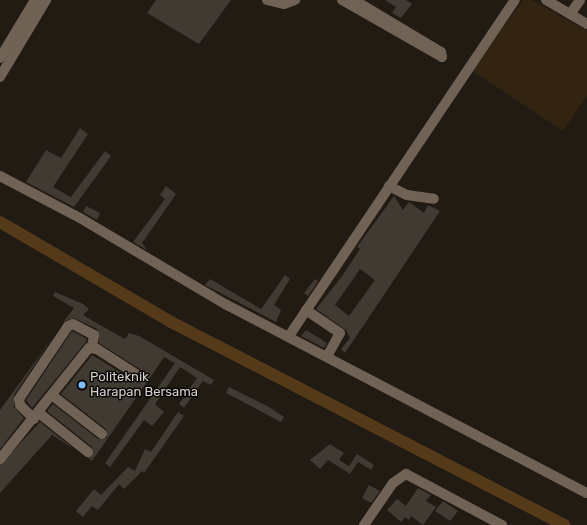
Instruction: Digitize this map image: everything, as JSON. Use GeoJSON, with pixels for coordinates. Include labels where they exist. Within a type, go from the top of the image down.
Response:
{"type":"FeatureCollection","features":[{"type":"Feature","properties":{"kind":"street"},"geometry":{"type":"LineString","coordinates":[[0,58],[35,0]]}},
{"type":"Feature","properties":{"kind":"street"},"geometry":{"type":"LineString","coordinates":[[0,77],[46,0]]}},
{"type":"Feature","properties":{"kind":"street"},"geometry":{"type":"LineString","coordinates":[[267,0],[284,4],[295,0]]}},
{"type":"Feature","properties":{"kind":"street"},"geometry":{"type":"LineString","coordinates":[[342,0],[442,57],[441,52],[354,0]]}},
{"type":"Feature","properties":{"kind":"street"},"geometry":{"type":"LineString","coordinates":[[289,336],[515,0]]}},
{"type":"Feature","properties":{"kind":"street"},"geometry":{"type":"LineString","coordinates":[[546,0],[587,24]]}},
{"type":"Feature","properties":{"kind":"street"},"geometry":{"type":"LineString","coordinates":[[570,14],[580,0]]}},
{"type":"Feature","properties":{"kind":"street"},"geometry":{"type":"LineString","coordinates":[[0,176],[80,218],[224,304],[328,354],[587,493]]}},
{"type":"Feature","properties":{"kind":"street"},"geometry":{"type":"LineString","coordinates":[[389,186],[407,195],[434,199]]}},
{"type":"Feature","properties":{"kind":"street"},"geometry":{"type":"LineString","coordinates":[[306,310],[340,333],[328,354]]}},
{"type":"Feature","properties":{"kind":"street"},"geometry":{"type":"LineString","coordinates":[[88,452],[20,405],[19,399],[68,326],[73,324],[94,335],[92,347]]}},
{"type":"Feature","properties":{"kind":"street"},"geometry":{"type":"LineString","coordinates":[[92,347],[142,378]]}},
{"type":"Feature","properties":{"kind":"street"},"geometry":{"type":"LineString","coordinates":[[0,459],[53,396],[85,351],[92,347]]}},
{"type":"Feature","properties":{"kind":"street"},"geometry":{"type":"LineString","coordinates":[[53,396],[102,434]]}},
{"type":"Feature","properties":{"kind":"street"},"geometry":{"type":"LineString","coordinates":[[364,525],[393,483],[406,474],[502,525]]}},
{"type":"Feature","properties":{"kind":"shaded area"},"geometry":{"type":"Polygon","coordinates":[[[523,0],[532,0],[587,31],[587,96],[563,131],[471,70],[523,0]]]}},
{"type":"Feature","properties":{"kind":"building"},"geometry":{"type":"Polygon","coordinates":[[[156,0],[231,0],[199,44],[147,13],[156,0]]]}},
{"type":"Feature","properties":{"kind":"building"},"geometry":{"type":"Polygon","coordinates":[[[385,0],[406,0],[412,4],[401,18],[392,13],[396,7],[385,0]]]}},
{"type":"Feature","properties":{"kind":"building"},"geometry":{"type":"Polygon","coordinates":[[[80,128],[88,134],[53,187],[71,197],[105,151],[111,156],[74,207],[26,182],[46,150],[61,158],[80,128]]]}},
{"type":"Feature","properties":{"kind":"building"},"geometry":{"type":"Polygon","coordinates":[[[166,186],[176,194],[142,243],[147,250],[133,242],[165,199],[160,195],[166,186]]]}},
{"type":"Feature","properties":{"kind":"building"},"geometry":{"type":"Polygon","coordinates":[[[394,196],[403,210],[409,202],[424,213],[428,205],[440,211],[345,353],[341,349],[350,338],[346,330],[316,309],[343,275],[360,249],[357,247],[394,196]],[[360,269],[335,305],[349,316],[375,280],[360,269]]]}},
{"type":"Feature","properties":{"kind":"building"},"geometry":{"type":"Polygon","coordinates":[[[86,206],[100,213],[97,220],[83,212],[86,206]]]}},
{"type":"Feature","properties":{"kind":"building"},"geometry":{"type":"Polygon","coordinates":[[[285,275],[290,279],[274,305],[281,310],[276,322],[205,285],[210,279],[261,309],[285,275]]]}},
{"type":"Feature","properties":{"kind":"building"},"geometry":{"type":"Polygon","coordinates":[[[315,279],[318,281],[308,296],[304,293],[315,279]]]}},
{"type":"Feature","properties":{"kind":"building"},"geometry":{"type":"Polygon","coordinates":[[[55,292],[83,304],[89,309],[83,315],[125,339],[129,333],[139,336],[214,380],[211,385],[203,381],[184,408],[179,404],[197,378],[180,367],[155,404],[164,412],[152,426],[144,420],[110,467],[105,463],[175,363],[164,357],[148,381],[146,373],[99,343],[97,329],[74,318],[64,321],[74,308],[53,296],[55,292]]]}},
{"type":"Feature","properties":{"kind":"building"},"geometry":{"type":"Polygon","coordinates":[[[306,330],[327,343],[324,348],[301,336],[306,330]]]}},
{"type":"Feature","properties":{"kind":"building"},"geometry":{"type":"Polygon","coordinates":[[[72,331],[87,339],[86,342],[32,408],[26,400],[72,331]]]}},
{"type":"Feature","properties":{"kind":"building"},"geometry":{"type":"Polygon","coordinates":[[[53,337],[14,395],[14,407],[24,418],[0,449],[0,410],[53,337]]]}},
{"type":"Feature","properties":{"kind":"building"},"geometry":{"type":"Polygon","coordinates":[[[92,355],[138,383],[147,382],[92,461],[88,458],[94,453],[92,447],[47,411],[53,404],[98,439],[107,438],[106,429],[61,394],[92,355]]]}},
{"type":"Feature","properties":{"kind":"building"},"geometry":{"type":"Polygon","coordinates":[[[229,387],[269,407],[284,417],[281,422],[226,393],[229,387]]]}},
{"type":"Feature","properties":{"kind":"building"},"geometry":{"type":"Polygon","coordinates":[[[178,412],[184,416],[144,473],[142,471],[124,489],[119,484],[98,510],[92,506],[83,517],[76,511],[94,489],[101,495],[128,467],[135,471],[145,449],[151,452],[178,412]]]}},
{"type":"Feature","properties":{"kind":"building"},"geometry":{"type":"Polygon","coordinates":[[[40,422],[75,450],[52,435],[0,493],[0,465],[40,422]]]}},
{"type":"Feature","properties":{"kind":"building"},"geometry":{"type":"Polygon","coordinates":[[[330,444],[344,453],[339,460],[349,466],[357,454],[374,465],[371,470],[358,462],[350,474],[328,460],[320,469],[310,460],[330,444]]]}},
{"type":"Feature","properties":{"kind":"building"},"geometry":{"type":"Polygon","coordinates":[[[369,485],[380,491],[371,503],[362,498],[369,485]]]}},
{"type":"Feature","properties":{"kind":"building"},"geometry":{"type":"Polygon","coordinates":[[[418,488],[431,495],[426,501],[436,507],[423,525],[411,516],[409,520],[405,517],[401,522],[387,510],[397,499],[406,506],[418,488]]]}},
{"type":"Feature","properties":{"kind":"building"},"geometry":{"type":"Polygon","coordinates":[[[443,501],[458,511],[450,521],[435,511],[443,501]]]}},
{"type":"Feature","properties":{"kind":"waterway"},"geometry":{"type":"LineString","coordinates":[[0,222],[171,322],[565,525]]}},
{"type":"Feature","properties":{"kind":"place","name":"Politeknik Harapan Bersama"},"geometry":{"type":"Point","coordinates":[82,385]}}]}
